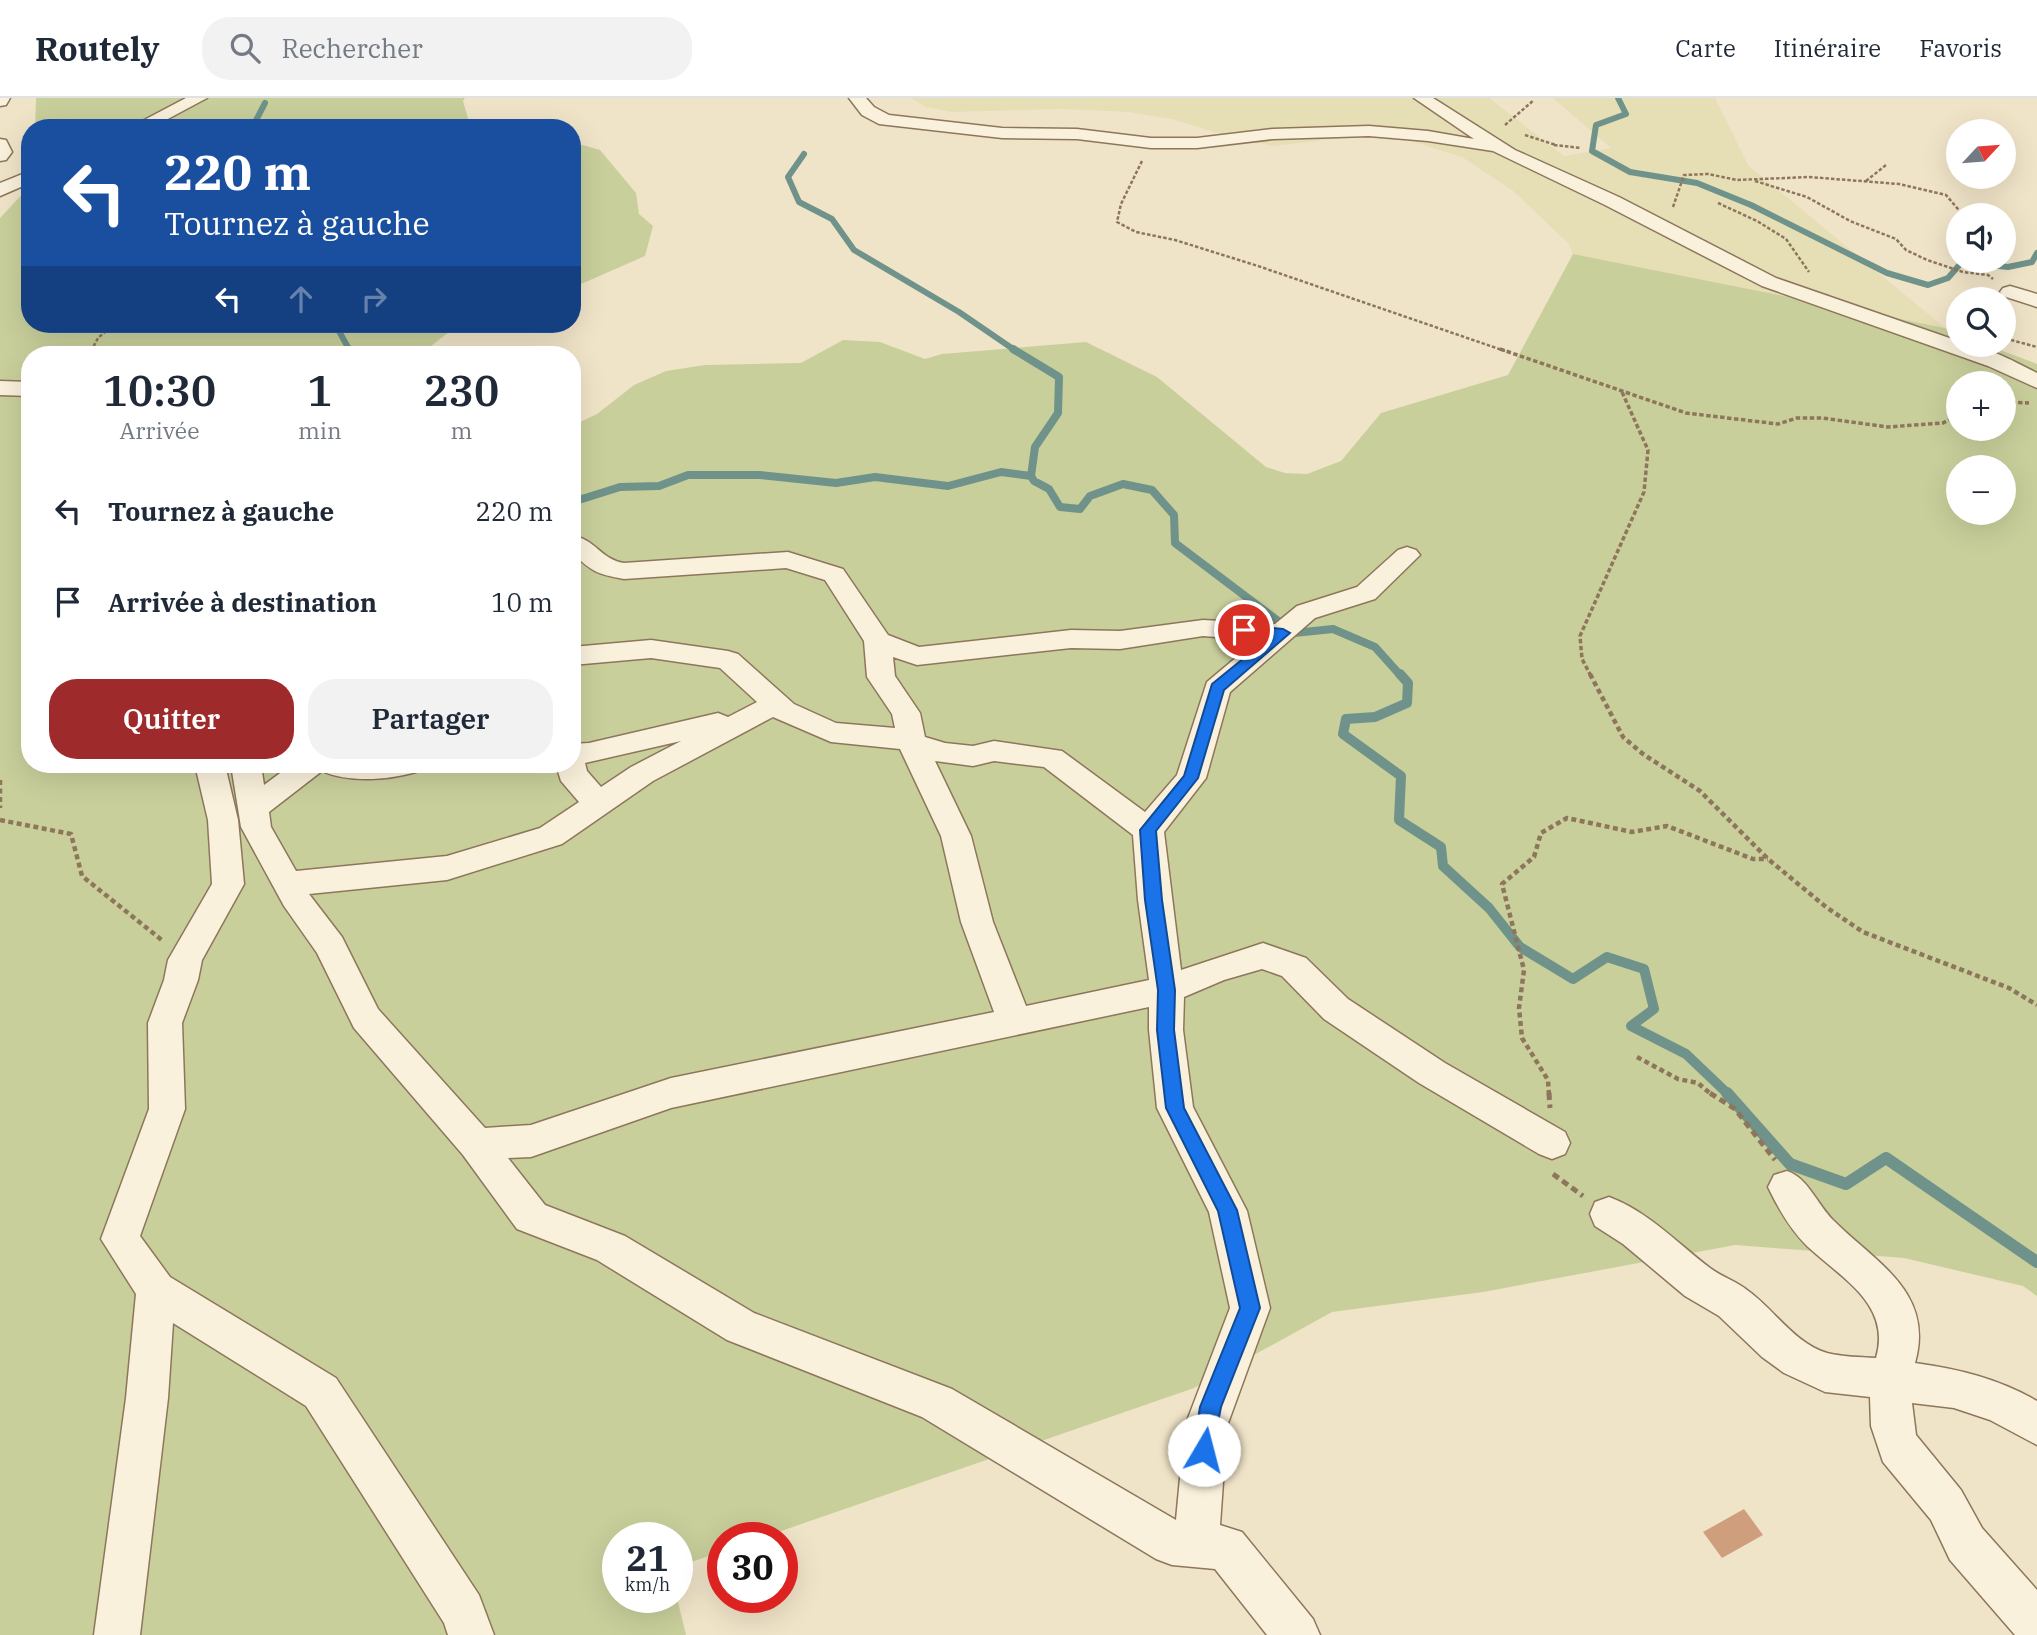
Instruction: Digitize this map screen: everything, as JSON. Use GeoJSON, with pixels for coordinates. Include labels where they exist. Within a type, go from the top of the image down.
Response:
{"type":"FeatureCollection","features":[{"type":"Feature","properties":{"kind":"street"},"geometry":{"type":"LineString","coordinates":[[155,119],[199,98]]}},
{"type":"Feature","properties":{"kind":"street"},"geometry":{"type":"LineString","coordinates":[[857,98],[868,111],[885,120],[1002,133],[1077,134],[1151,143],[1197,143],[1273,134],[1369,131],[1492,144]]}},
{"type":"Feature","properties":{"kind":"street"},"geometry":{"type":"LineString","coordinates":[[1422,98],[1530,166],[1645,218],[1769,282],[1996,361],[2036,380]]}},
{"type":"Feature","properties":{"kind":"street"},"geometry":{"type":"LineString","coordinates":[[0,144],[3,152],[0,156]]}},
{"type":"Feature","properties":{"kind":"street"},"geometry":{"type":"LineString","coordinates":[[0,190],[21,180]]}},
{"type":"Feature","properties":{"kind":"street"},"geometry":{"type":"LineString","coordinates":[[2016,294],[2037,301]]}},
{"type":"Feature","properties":{"kind":"street"},"geometry":{"type":"LineString","coordinates":[[0,388],[21,389]]}},
{"type":"Feature","properties":{"kind":"street"},"geometry":{"type":"LineString","coordinates":[[581,548],[604,568],[624,571],[788,561],[834,575],[878,641],[881,677],[906,713],[912,743],[956,836],[977,922],[1015,1023]]}},
{"type":"Feature","properties":{"kind":"street"},"geometry":{"type":"LineString","coordinates":[[1196,1546],[1206,1426],[1250,1308],[1228,1210],[1175,1108],[1166,1030],[1167,990],[1154,900],[1148,830],[1191,778],[1217,688],[1306,612],[1366,593],[1407,555]]}},
{"type":"Feature","properties":{"kind":"street"},"geometry":{"type":"LineString","coordinates":[[878,641],[917,656],[1071,639],[1120,640],[1203,628],[1283,633]]}},
{"type":"Feature","properties":{"kind":"street"},"geometry":{"type":"LineString","coordinates":[[581,655],[651,649],[728,660],[765,710]]}},
{"type":"Feature","properties":{"kind":"street"},"geometry":{"type":"LineString","coordinates":[[581,753],[765,710],[784,711],[831,732],[898,738],[943,753],[973,756],[994,751],[1052,758],[1148,830]]}},
{"type":"Feature","properties":{"kind":"street"},"geometry":{"type":"LineString","coordinates":[[288,884],[447,867],[551,836],[642,774],[765,710]]}},
{"type":"Feature","properties":{"kind":"street"},"geometry":{"type":"LineString","coordinates":[[212,773],[223,820],[229,884],[186,960],[165,1023],[167,1109],[120,1239],[156,1290],[321,1392],[463,1611],[471,1635]]}},
{"type":"Feature","properties":{"kind":"street"},"geometry":{"type":"LineString","coordinates":[[247,773],[256,827],[288,884],[330,946],[366,1018],[476,1144],[531,1217],[611,1248],[741,1327],[937,1404],[1172,1544],[1226,1548],[1297,1635]]}},
{"type":"Feature","properties":{"kind":"street"},"geometry":{"type":"LineString","coordinates":[[252,808],[300,773]]}},
{"type":"Feature","properties":{"kind":"street"},"geometry":{"type":"LineString","coordinates":[[572,773],[598,804]]}},
{"type":"Feature","properties":{"kind":"street"},"geometry":{"type":"LineString","coordinates":[[476,1144],[531,1141],[671,1093],[1167,990],[1215,970],[1263,956],[1294,967],[1336,1009],[1432,1073],[1552,1143]]}},
{"type":"Feature","properties":{"kind":"street"},"geometry":{"type":"LineString","coordinates":[[1787,1187],[1799,1208],[1819,1232],[1861,1269],[1892,1302],[1899,1326],[1898,1352],[1891,1380],[1892,1426],[1898,1447],[1946,1505],[1966,1544],[2037,1625]]}},
{"type":"Feature","properties":{"kind":"street"},"geometry":{"type":"LineString","coordinates":[[1609,1214],[1652,1243],[1712,1292],[1734,1302],[1754,1325],[1805,1365],[1825,1373],[1970,1392],[2001,1403],[2037,1424]]}},
{"type":"Feature","properties":{"kind":"street"},"geometry":{"type":"LineString","coordinates":[[117,1635],[147,1398],[156,1290]]}},
{"type":"Feature","properties":{"kind":"path"},"geometry":{"type":"LineString","coordinates":[[1492,144],[1522,109],[1534,100]]}},
{"type":"Feature","properties":{"kind":"path"},"geometry":{"type":"LineString","coordinates":[[1151,143],[1121,204],[1116,222],[1136,232],[1175,240],[1246,263],[1686,413],[1778,424],[1807,417],[1888,427],[1910,427],[1946,421]]}},
{"type":"Feature","properties":{"kind":"path"},"geometry":{"type":"LineString","coordinates":[[1866,182],[1886,165]]}},
{"type":"Feature","properties":{"kind":"path"},"geometry":{"type":"LineString","coordinates":[[1645,218],[1652,216],[1653,211],[1673,207],[1684,175],[1708,174],[1737,180],[1809,177],[1899,184],[1933,191],[1954,203]]}},
{"type":"Feature","properties":{"kind":"path"},"geometry":{"type":"LineString","coordinates":[[1755,180],[1807,197],[1850,221],[1896,239],[1906,250],[1927,260],[1963,272],[1988,275],[2004,287]]}},
{"type":"Feature","properties":{"kind":"path"},"geometry":{"type":"LineString","coordinates":[[1718,203],[1743,213],[1790,242],[1802,266],[1815,278]]}},
{"type":"Feature","properties":{"kind":"path"},"geometry":{"type":"LineString","coordinates":[[2016,342],[2037,347]]}},
{"type":"Feature","properties":{"kind":"path"},"geometry":{"type":"LineString","coordinates":[[1622,391],[1648,450],[1644,492],[1580,636],[1582,659],[1623,737],[1643,754],[1700,792],[1768,859],[1826,907],[1863,932],[2009,988],[2037,1005]]}},
{"type":"Feature","properties":{"kind":"path"},"geometry":{"type":"LineString","coordinates":[[2016,403],[2037,404]]}},
{"type":"Feature","properties":{"kind":"path"},"geometry":{"type":"LineString","coordinates":[[0,780],[0,808]]}},
{"type":"Feature","properties":{"kind":"path"},"geometry":{"type":"LineString","coordinates":[[1609,1214],[1550,1173],[1552,1143],[1548,1080],[1522,1038],[1518,1008],[1524,970],[1502,884],[1534,857],[1541,833],[1567,818],[1632,832],[1667,826],[1753,859],[1768,859]]}},
{"type":"Feature","properties":{"kind":"path"},"geometry":{"type":"LineString","coordinates":[[0,820],[71,834],[82,876],[186,960]]}},
{"type":"Feature","properties":{"kind":"path"},"geometry":{"type":"LineString","coordinates":[[1637,1057],[1678,1079],[1698,1083],[1719,1101],[1735,1109],[1781,1169],[1787,1187]]}},
{"type":"Feature","properties":{"kind":"shaded area"},"geometry":{"type":"Polygon","coordinates":[[[911,98],[1489,98],[1564,156],[1611,148],[1553,98],[1715,98],[1748,165],[1945,328],[1573,254],[1569,244],[1512,190],[1462,157],[1408,140],[1360,136],[1273,146],[1227,136],[1172,119],[1128,112],[1062,109],[952,112],[926,107],[911,98]]]}},
{"type":"Feature","properties":{"kind":"green space"},"geometry":{"type":"Polygon","coordinates":[[[36,98],[465,98],[463,101],[468,119],[35,119],[36,98]]]}},
{"type":"Feature","properties":{"kind":"green space"},"geometry":{"type":"Polygon","coordinates":[[[581,145],[600,150],[636,193],[639,214],[653,226],[645,256],[581,284],[581,145]]]}},
{"type":"Feature","properties":{"kind":"green space"},"geometry":{"type":"Polygon","coordinates":[[[21,196],[21,333],[448,333],[431,346],[21,346],[21,773],[581,773],[581,422],[597,414],[634,385],[666,371],[705,365],[801,363],[843,340],[880,342],[925,359],[942,354],[1086,342],[1157,377],[1266,467],[1285,473],[1307,474],[1341,461],[1381,413],[1508,375],[1573,254],[1945,328],[1946,357],[2016,356],[2037,364],[2037,1296],[2023,1286],[1904,1258],[1735,1245],[1483,1292],[1332,1312],[1194,1388],[798,1525],[798,1522],[707,1522],[707,1557],[693,1561],[693,1522],[602,1522],[602,1613],[681,1613],[686,1635],[0,1635],[0,218],[21,196]]]}},
{"type":"Feature","properties":{"kind":"building"},"geometry":{"type":"Polygon","coordinates":[[[1744,1509],[1763,1535],[1722,1558],[1703,1532],[1744,1509]]]}},
{"type":"Feature","properties":{"kind":"waterway"},"geometry":{"type":"LineString","coordinates":[[1618,98],[1626,114],[1596,125],[1592,151],[1630,172],[1697,183],[1751,205],[1887,273],[1928,285],[1948,278],[1962,262],[2008,267],[2032,262],[2037,253]]}},
{"type":"Feature","properties":{"kind":"waterway"},"geometry":{"type":"LineString","coordinates":[[257,119],[265,103]]}},
{"type":"Feature","properties":{"kind":"waterway"},"geometry":{"type":"LineString","coordinates":[[804,154],[788,177],[799,202],[832,219],[854,250],[959,312],[1014,349]]}},
{"type":"Feature","properties":{"kind":"waterway"},"geometry":{"type":"LineString","coordinates":[[340,333],[347,346]]}},
{"type":"Feature","properties":{"kind":"waterway"},"geometry":{"type":"LineString","coordinates":[[1014,349],[1059,377],[1058,413],[1035,447],[1031,476]]}},
{"type":"Feature","properties":{"kind":"waterway"},"geometry":{"type":"LineString","coordinates":[[581,499],[620,487],[659,486],[688,475],[760,475],[836,483],[875,477],[948,486],[1001,472],[1031,476]]}},
{"type":"Feature","properties":{"kind":"waterway"},"geometry":{"type":"LineString","coordinates":[[1031,476],[1034,481],[1049,489],[1060,507],[1080,509],[1090,496],[1123,484],[1152,490],[1174,515],[1175,543],[1294,633],[1333,629],[1375,647],[1401,676]]}},
{"type":"Feature","properties":{"kind":"waterway"},"geometry":{"type":"LineString","coordinates":[[1400,674],[1408,683],[1407,703],[1375,717],[1346,719],[1343,734],[1401,776],[1399,820],[1441,847],[1443,866],[1489,908],[1520,947],[1573,979],[1607,957],[1644,969],[1654,1009],[1631,1026],[1686,1054],[1728,1094]]}},
{"type":"Feature","properties":{"kind":"waterway"},"geometry":{"type":"LineString","coordinates":[[1728,1094],[1790,1164],[1846,1184],[1886,1158],[2037,1262]]}},
{"type":"Feature","properties":{"kind":"route"},"geometry":{"type":"LineString","coordinates":[[1204,1450],[1211,1407],[1250,1308],[1228,1210],[1175,1108],[1166,1030],[1167,990],[1154,900],[1148,830],[1191,778],[1217,688],[1283,633],[1244,630]]}}]}
